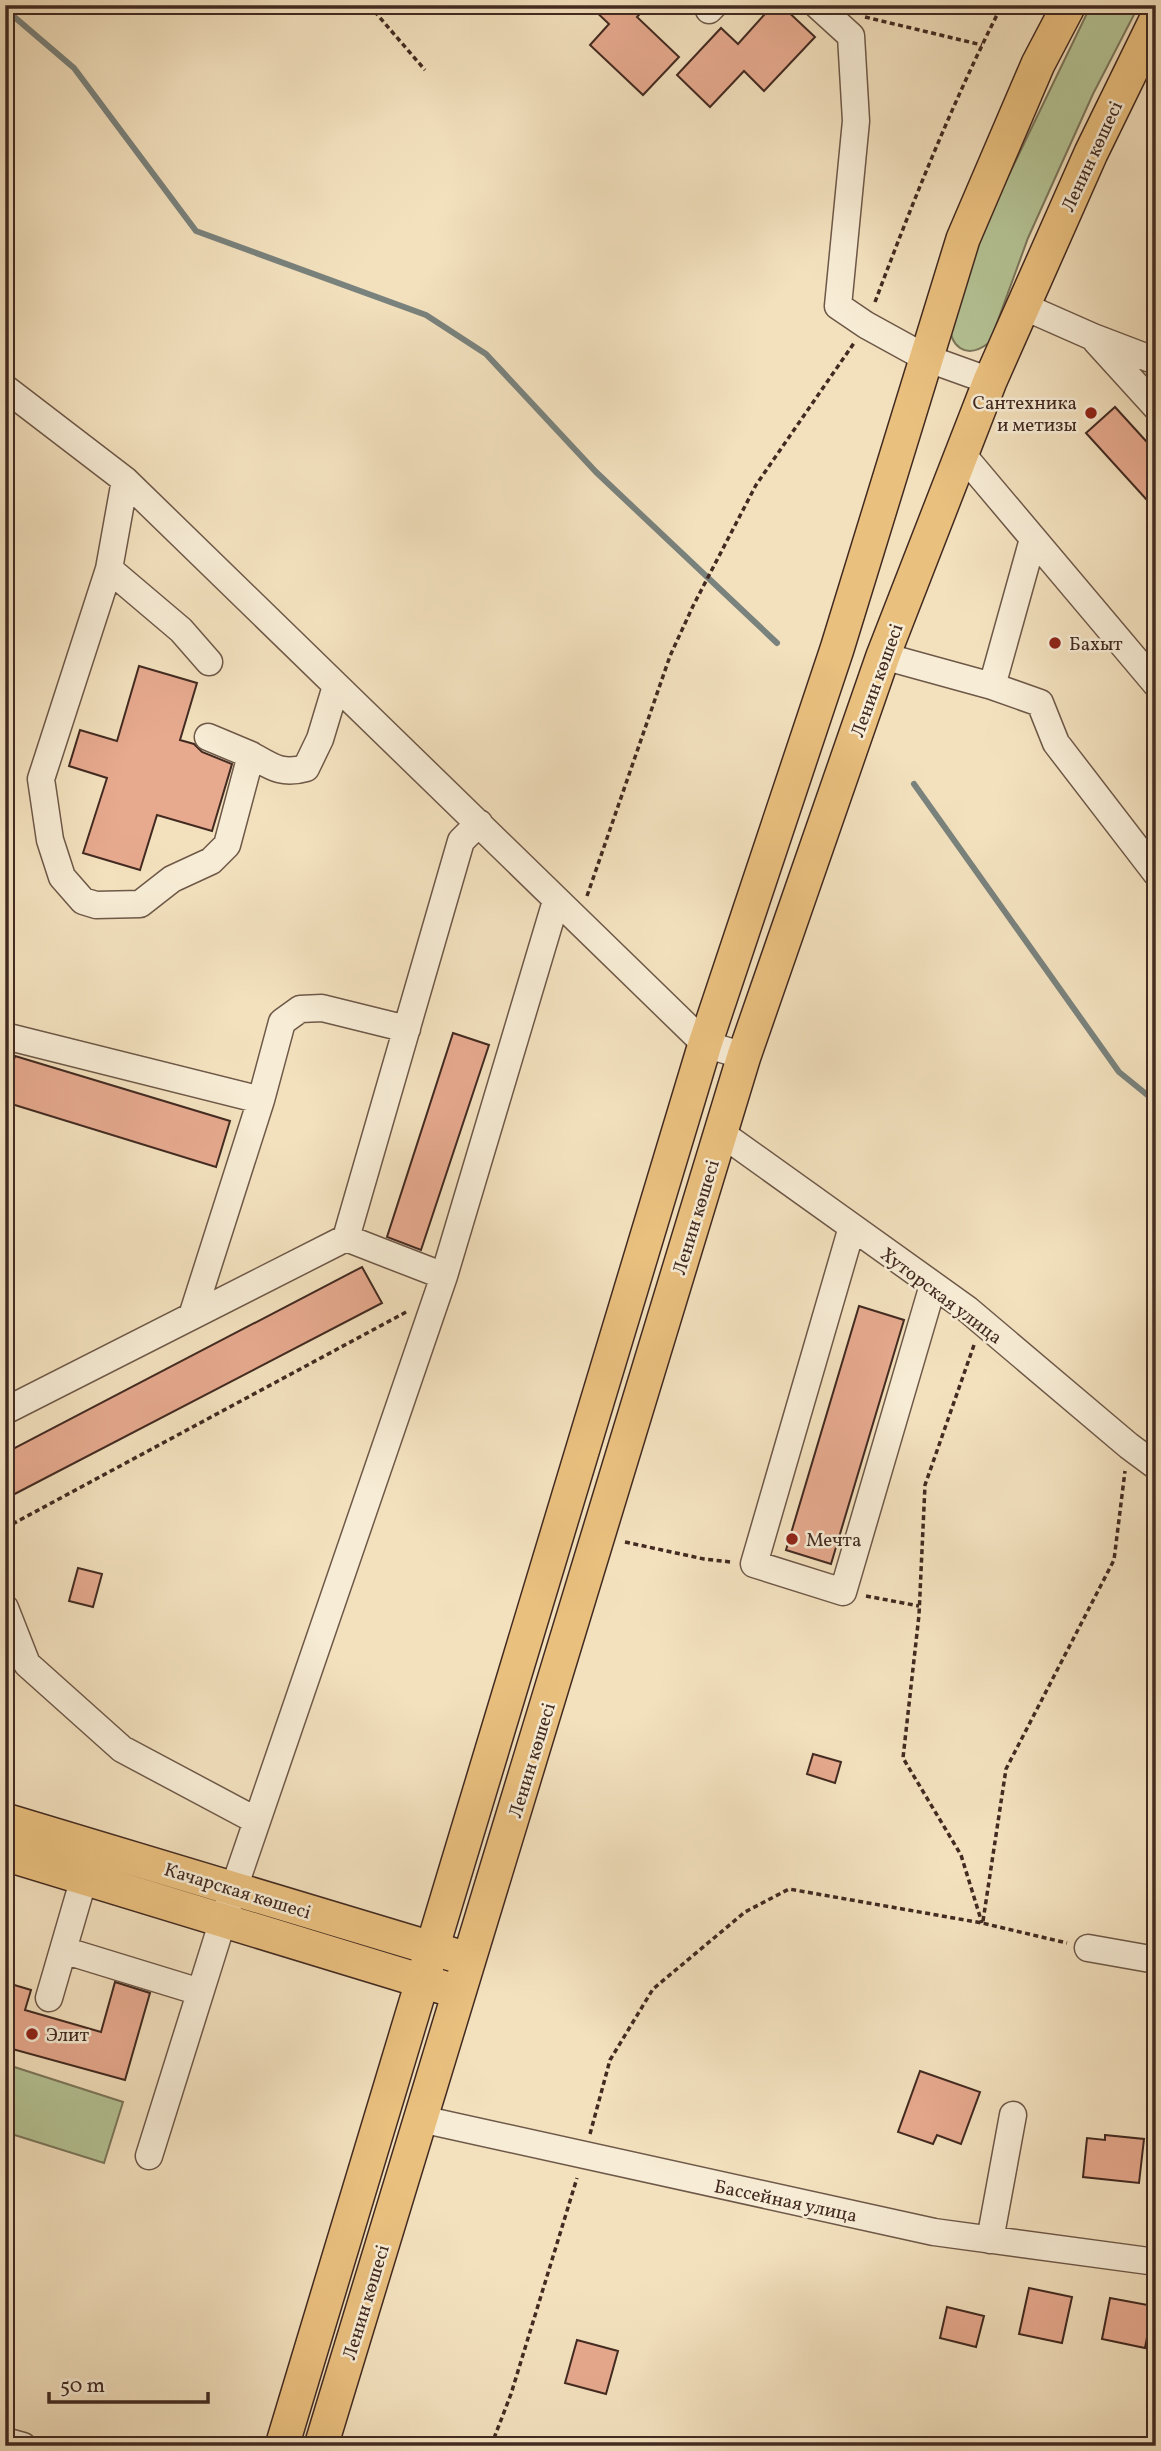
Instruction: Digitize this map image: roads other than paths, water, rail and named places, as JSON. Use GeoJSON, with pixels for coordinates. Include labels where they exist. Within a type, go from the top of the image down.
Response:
{"type":"FeatureCollection","features":[{"type":"Feature","properties":{"kind":"main road","name":"Ленин көшесі"},"geometry":{"type":"LineString","coordinates":[[282,2446],[705,1044],[837,649],[963,239],[1038,64],[1069,5]]}},
{"type":"Feature","properties":{"kind":"main road","name":"Ленин көшесі"},"geometry":{"type":"LineString","coordinates":[[321,2446],[744,1056],[883,656],[990,381],[1091,153],[1156,20]]}},
{"type":"Feature","properties":{"kind":"main road","name":"Качарская көшесі"},"geometry":{"type":"LineString","coordinates":[[5,1820],[470,1960]]}},
{"type":"Feature","properties":{"kind":"main road","name":"Качарская көшесі"},"geometry":{"type":"LineString","coordinates":[[5,1854],[460,1993]]}},
{"type":"Feature","properties":{"kind":"street"},"geometry":{"type":"LineString","coordinates":[[817,5],[851,36],[856,121],[838,306],[866,325],[926,358],[990,381]]}},
{"type":"Feature","properties":{"kind":"street"},"geometry":{"type":"LineString","coordinates":[[1025,307],[1156,361]]}},
{"type":"Feature","properties":{"kind":"street"},"geometry":{"type":"LineString","coordinates":[[1093,337],[1156,407]]}},
{"type":"Feature","properties":{"kind":"street"},"geometry":{"type":"LineString","coordinates":[[5,388],[125,480],[705,1044],[744,1056]]}},
{"type":"Feature","properties":{"kind":"street"},"geometry":{"type":"LineString","coordinates":[[962,454],[1156,684]]}},
{"type":"Feature","properties":{"kind":"street"},"geometry":{"type":"LineString","coordinates":[[125,480],[109,569],[41,779],[50,840],[62,877],[83,901],[96,905],[140,904],[172,879],[211,861],[227,845],[251,755]]}},
{"type":"Feature","properties":{"kind":"street"},"geometry":{"type":"LineString","coordinates":[[992,686],[1033,539]]}},
{"type":"Feature","properties":{"kind":"street"},"geometry":{"type":"LineString","coordinates":[[109,569],[181,630],[209,662]]}},
{"type":"Feature","properties":{"kind":"street"},"geometry":{"type":"LineString","coordinates":[[883,656],[992,686],[1040,703],[1056,743],[1156,873]]}},
{"type":"Feature","properties":{"kind":"street"},"geometry":{"type":"LineString","coordinates":[[208,737],[274,768],[290,773],[306,768],[320,739],[336,686]]}},
{"type":"Feature","properties":{"kind":"street"},"geometry":{"type":"LineString","coordinates":[[5,1411],[346,1238],[461,841],[480,823]]}},
{"type":"Feature","properties":{"kind":"street"},"geometry":{"type":"LineString","coordinates":[[149,2157],[223,1920],[440,1285],[556,901]]}},
{"type":"Feature","properties":{"kind":"street"},"geometry":{"type":"LineString","coordinates":[[192,1316],[261,1100],[282,1022],[300,1009],[322,1008],[407,1029]]}},
{"type":"Feature","properties":{"kind":"street"},"geometry":{"type":"LineString","coordinates":[[5,1035],[261,1100]]}},
{"type":"Feature","properties":{"kind":"street","name":"Хуторская улица"},"geometry":{"type":"LineString","coordinates":[[721,1133],[982,1322],[1156,1466]]}},
{"type":"Feature","properties":{"kind":"street"},"geometry":{"type":"LineString","coordinates":[[852,1227],[754,1564],[843,1592],[933,1285]]}},
{"type":"Feature","properties":{"kind":"street"},"geometry":{"type":"LineString","coordinates":[[346,1238],[440,1285]]}},
{"type":"Feature","properties":{"kind":"street"},"geometry":{"type":"LineString","coordinates":[[5,1608],[27,1664],[122,1749],[257,1821]]}},
{"type":"Feature","properties":{"kind":"street"},"geometry":{"type":"LineString","coordinates":[[49,1998],[84,1878]]}},
{"type":"Feature","properties":{"kind":"street"},"geometry":{"type":"LineString","coordinates":[[1088,1948],[1156,1960]]}},
{"type":"Feature","properties":{"kind":"street"},"geometry":{"type":"LineString","coordinates":[[63,1950],[200,1992]]}},
{"type":"Feature","properties":{"kind":"street"},"geometry":{"type":"LineString","coordinates":[[990,2240],[1013,2115]]}},
{"type":"Feature","properties":{"kind":"street","name":"Бассейная улица"},"geometry":{"type":"LineString","coordinates":[[421,2119],[583,2157],[934,2232],[1156,2262]]}},
{"type":"Feature","properties":{"kind":"street"},"geometry":{"type":"LineString","coordinates":[[5,2441],[23,2446]]}},
{"type":"Feature","properties":{"kind":"waterway"},"geometry":{"type":"LineString","coordinates":[[5,9],[74,68],[196,231],[426,315],[486,354],[596,472],[777,643]]}},
{"type":"Feature","properties":{"kind":"waterway"},"geometry":{"type":"LineString","coordinates":[[914,784],[1119,1072],[1156,1102]]}},
{"type":"Feature","properties":{"kind":"place","name":"Сантехника и метизы"},"geometry":{"type":"Point","coordinates":[1091,413]}},
{"type":"Feature","properties":{"kind":"place","name":"Бахыт"},"geometry":{"type":"Point","coordinates":[1055,643]}},
{"type":"Feature","properties":{"kind":"place","name":"Мечта"},"geometry":{"type":"Point","coordinates":[792,1539]}},
{"type":"Feature","properties":{"kind":"place","name":"Элит"},"geometry":{"type":"Point","coordinates":[32,2034]}}]}
